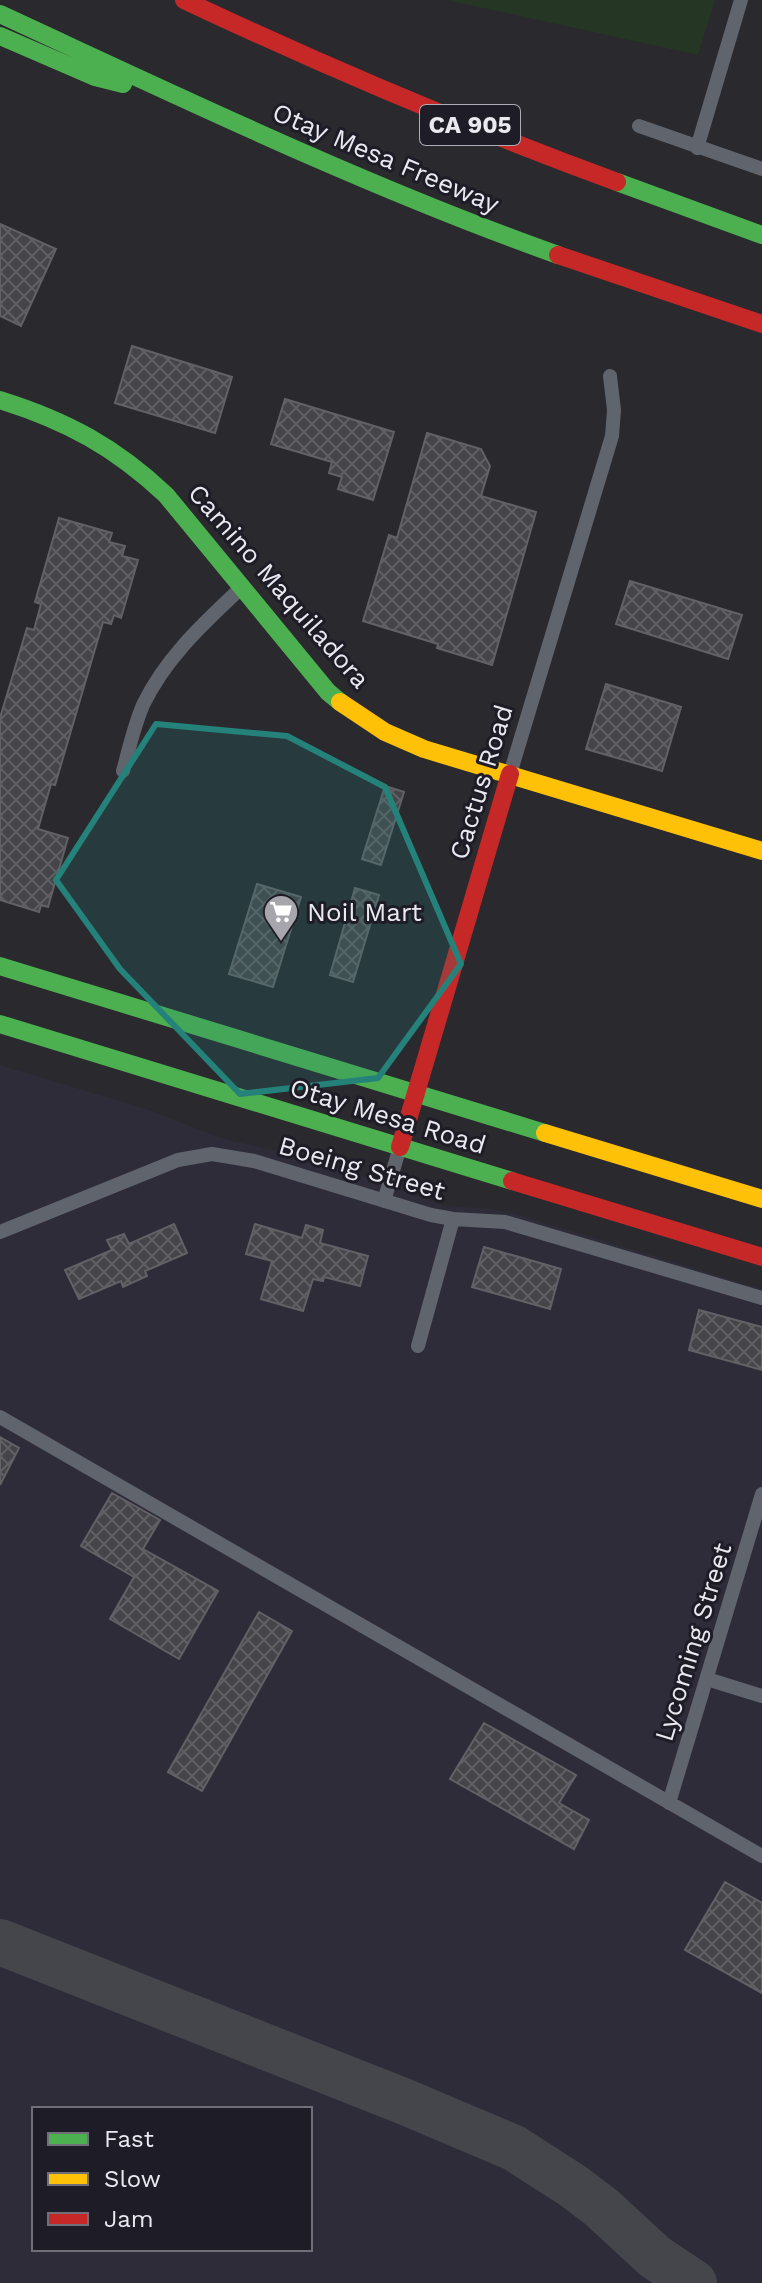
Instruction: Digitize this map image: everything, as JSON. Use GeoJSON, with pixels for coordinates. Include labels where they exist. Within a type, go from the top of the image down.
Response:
{"type":"FeatureCollection","features":[{"type":"Feature","properties":{"kind":"main road","name":"CA 905"},"geometry":{"type":"LineString","coordinates":[[184,0],[303,56],[538,153],[762,235]]}},
{"type":"Feature","properties":{"kind":"main road","name":"Otay Mesa Freeway"},"geometry":{"type":"LineString","coordinates":[[0,14],[187,101],[430,207],[589,267],[762,324]]}},
{"type":"Feature","properties":{"kind":"main road"},"geometry":{"type":"LineString","coordinates":[[0,36],[95,77],[187,101]]}},
{"type":"Feature","properties":{"kind":"main road","name":"Camino Maquiladora"},"geometry":{"type":"LineString","coordinates":[[0,400],[75,426],[139,468],[166,495],[328,692],[356,715],[402,741],[762,851]]}},
{"type":"Feature","properties":{"kind":"main road","name":"Cactus Road"},"geometry":{"type":"LineString","coordinates":[[400,1147],[510,774]]}},
{"type":"Feature","properties":{"kind":"main road","name":"Otay Mesa Road"},"geometry":{"type":"LineString","coordinates":[[0,966],[762,1199]]}},
{"type":"Feature","properties":{"kind":"main road","name":"Otay Mesa Road"},"geometry":{"type":"LineString","coordinates":[[0,1024],[762,1257]]}},
{"type":"Feature","properties":{"kind":"street"},"geometry":{"type":"LineString","coordinates":[[697,148],[741,0]]}},
{"type":"Feature","properties":{"kind":"street"},"geometry":{"type":"LineString","coordinates":[[639,126],[762,169]]}},
{"type":"Feature","properties":{"kind":"street","name":"Cactus Road"},"geometry":{"type":"LineString","coordinates":[[510,774],[612,436],[614,410],[610,376]]}},
{"type":"Feature","properties":{"kind":"street"},"geometry":{"type":"LineString","coordinates":[[123,771],[142,708],[162,672],[189,638],[242,587]]}},
{"type":"Feature","properties":{"kind":"street","name":"Cactus Road"},"geometry":{"type":"LineString","coordinates":[[384,1201],[400,1147]]}},
{"type":"Feature","properties":{"kind":"street","name":"Boeing Street"},"geometry":{"type":"LineString","coordinates":[[0,1232],[178,1160],[212,1154],[254,1161],[453,1219],[505,1222],[762,1298]]}},
{"type":"Feature","properties":{"kind":"street"},"geometry":{"type":"LineString","coordinates":[[418,1346],[453,1219]]}},
{"type":"Feature","properties":{"kind":"street"},"geometry":{"type":"LineString","coordinates":[[0,1417],[762,1856]]}},
{"type":"Feature","properties":{"kind":"street","name":"Lycoming Street"},"geometry":{"type":"LineString","coordinates":[[669,1803],[762,1494]]}},
{"type":"Feature","properties":{"kind":"street"},"geometry":{"type":"LineString","coordinates":[[707,1679],[762,1696]]}},
{"type":"Feature","properties":{"kind":"highlighted area"},"geometry":{"type":"Polygon","coordinates":[[[156,724],[287,736],[385,787],[461,964],[378,1078],[240,1094],[120,969],[56,880],[156,724]]]}},
{"type":"Feature","properties":{"kind":"shaded area"},"geometry":{"type":"Polygon","coordinates":[[[0,1065],[146,1109],[224,1139],[340,1168],[441,1205],[516,1214],[762,1289],[762,2283],[0,2283],[0,1065]]]}},
{"type":"Feature","properties":{"kind":"green space"},"geometry":{"type":"Polygon","coordinates":[[[447,0],[715,0],[698,55],[447,0]]]}},
{"type":"Feature","properties":{"kind":"building"},"geometry":{"type":"Polygon","coordinates":[[[0,224],[56,249],[21,326],[0,316],[0,224]]]}},
{"type":"Feature","properties":{"kind":"building"},"geometry":{"type":"Polygon","coordinates":[[[132,346],[232,377],[215,433],[115,403],[132,346]]]}},
{"type":"Feature","properties":{"kind":"building"},"geometry":{"type":"Polygon","coordinates":[[[285,399],[394,432],[373,500],[338,489],[342,477],[329,473],[332,462],[271,444],[285,399]]]}},
{"type":"Feature","properties":{"kind":"building"},"geometry":{"type":"Polygon","coordinates":[[[427,433],[481,449],[490,466],[481,496],[536,512],[492,665],[437,648],[438,644],[363,621],[389,535],[397,538],[427,433]]]}},
{"type":"Feature","properties":{"kind":"building"},"geometry":{"type":"Polygon","coordinates":[[[59,518],[112,533],[109,542],[125,546],[122,556],[138,560],[121,618],[114,615],[111,624],[103,622],[55,785],[51,784],[38,829],[68,838],[48,907],[41,905],[39,912],[0,900],[0,718],[27,628],[34,630],[41,604],[35,602],[59,518]]]}},
{"type":"Feature","properties":{"kind":"building"},"geometry":{"type":"Polygon","coordinates":[[[630,581],[742,615],[728,659],[616,624],[630,581]]]}},
{"type":"Feature","properties":{"kind":"building"},"geometry":{"type":"Polygon","coordinates":[[[606,684],[681,707],[662,771],[586,749],[606,684]]]}},
{"type":"Feature","properties":{"kind":"building"},"geometry":{"type":"Polygon","coordinates":[[[385,786],[404,792],[381,865],[362,859],[385,786]]]}},
{"type":"Feature","properties":{"kind":"building"},"geometry":{"type":"Polygon","coordinates":[[[257,884],[301,897],[273,987],[229,974],[257,884]]]}},
{"type":"Feature","properties":{"kind":"building"},"geometry":{"type":"Polygon","coordinates":[[[355,888],[379,895],[353,982],[330,975],[355,888]]]}},
{"type":"Feature","properties":{"kind":"building"},"geometry":{"type":"Polygon","coordinates":[[[174,1224],[187,1253],[145,1271],[147,1276],[123,1287],[121,1281],[79,1299],[65,1270],[112,1250],[107,1240],[124,1234],[129,1244],[174,1224]]]}},
{"type":"Feature","properties":{"kind":"building"},"geometry":{"type":"Polygon","coordinates":[[[255,1224],[302,1238],[306,1225],[323,1230],[320,1243],[368,1256],[360,1286],[324,1277],[323,1281],[313,1279],[303,1311],[261,1299],[272,1261],[246,1254],[255,1224]]]}},
{"type":"Feature","properties":{"kind":"building"},"geometry":{"type":"Polygon","coordinates":[[[484,1247],[561,1269],[550,1309],[472,1287],[484,1247]]]}},
{"type":"Feature","properties":{"kind":"building"},"geometry":{"type":"Polygon","coordinates":[[[699,1310],[762,1327],[762,1370],[689,1350],[699,1310]]]}},
{"type":"Feature","properties":{"kind":"building"},"geometry":{"type":"Polygon","coordinates":[[[0,1437],[19,1448],[0,1485],[0,1437]]]}},
{"type":"Feature","properties":{"kind":"building"},"geometry":{"type":"Polygon","coordinates":[[[112,1493],[160,1520],[143,1549],[218,1591],[179,1659],[110,1619],[134,1577],[81,1546],[112,1493]]]}},
{"type":"Feature","properties":{"kind":"building"},"geometry":{"type":"Polygon","coordinates":[[[259,1612],[292,1631],[202,1791],[168,1772],[259,1612]]]}},
{"type":"Feature","properties":{"kind":"building"},"geometry":{"type":"Polygon","coordinates":[[[484,1723],[576,1775],[559,1803],[589,1820],[574,1849],[450,1779],[484,1723]]]}},
{"type":"Feature","properties":{"kind":"building"},"geometry":{"type":"Polygon","coordinates":[[[725,1882],[762,1903],[762,1993],[685,1950],[725,1882]]]}},
{"type":"Feature","properties":{"kind":"taxiway"},"geometry":{"type":"LineString","coordinates":[[0,1942],[514,2148],[573,2186],[655,2257],[694,2283]]}},
{"type":"Feature","properties":{"kind":"traffic: fast"},"geometry":{"type":"LineString","coordinates":[[0,14],[346,171],[558,255]]}},
{"type":"Feature","properties":{"kind":"traffic: fast"},"geometry":{"type":"LineString","coordinates":[[0,36],[95,77],[123,84]]}},
{"type":"Feature","properties":{"kind":"traffic: fast"},"geometry":{"type":"LineString","coordinates":[[617,182],[762,235]]}},
{"type":"Feature","properties":{"kind":"traffic: fast"},"geometry":{"type":"LineString","coordinates":[[0,400],[89,437],[147,478],[166,495],[328,692],[340,702]]}},
{"type":"Feature","properties":{"kind":"traffic: fast"},"geometry":{"type":"LineString","coordinates":[[0,966],[545,1133]]}},
{"type":"Feature","properties":{"kind":"traffic: fast"},"geometry":{"type":"LineString","coordinates":[[0,1024],[512,1181]]}},
{"type":"Feature","properties":{"kind":"traffic: slow"},"geometry":{"type":"LineString","coordinates":[[340,702],[385,732],[424,749],[762,851]]}},
{"type":"Feature","properties":{"kind":"traffic: slow"},"geometry":{"type":"LineString","coordinates":[[545,1133],[762,1199]]}},
{"type":"Feature","properties":{"kind":"traffic: jam"},"geometry":{"type":"LineString","coordinates":[[184,0],[399,96],[617,182]]}},
{"type":"Feature","properties":{"kind":"traffic: jam"},"geometry":{"type":"LineString","coordinates":[[558,255],[762,324]]}},
{"type":"Feature","properties":{"kind":"traffic: jam"},"geometry":{"type":"LineString","coordinates":[[400,1147],[510,774]]}},
{"type":"Feature","properties":{"kind":"traffic: jam"},"geometry":{"type":"LineString","coordinates":[[512,1181],[762,1257]]}},
{"type":"Feature","properties":{"kind":"place","name":"Noil Mart"},"geometry":{"type":"Point","coordinates":[281,943]}}]}
